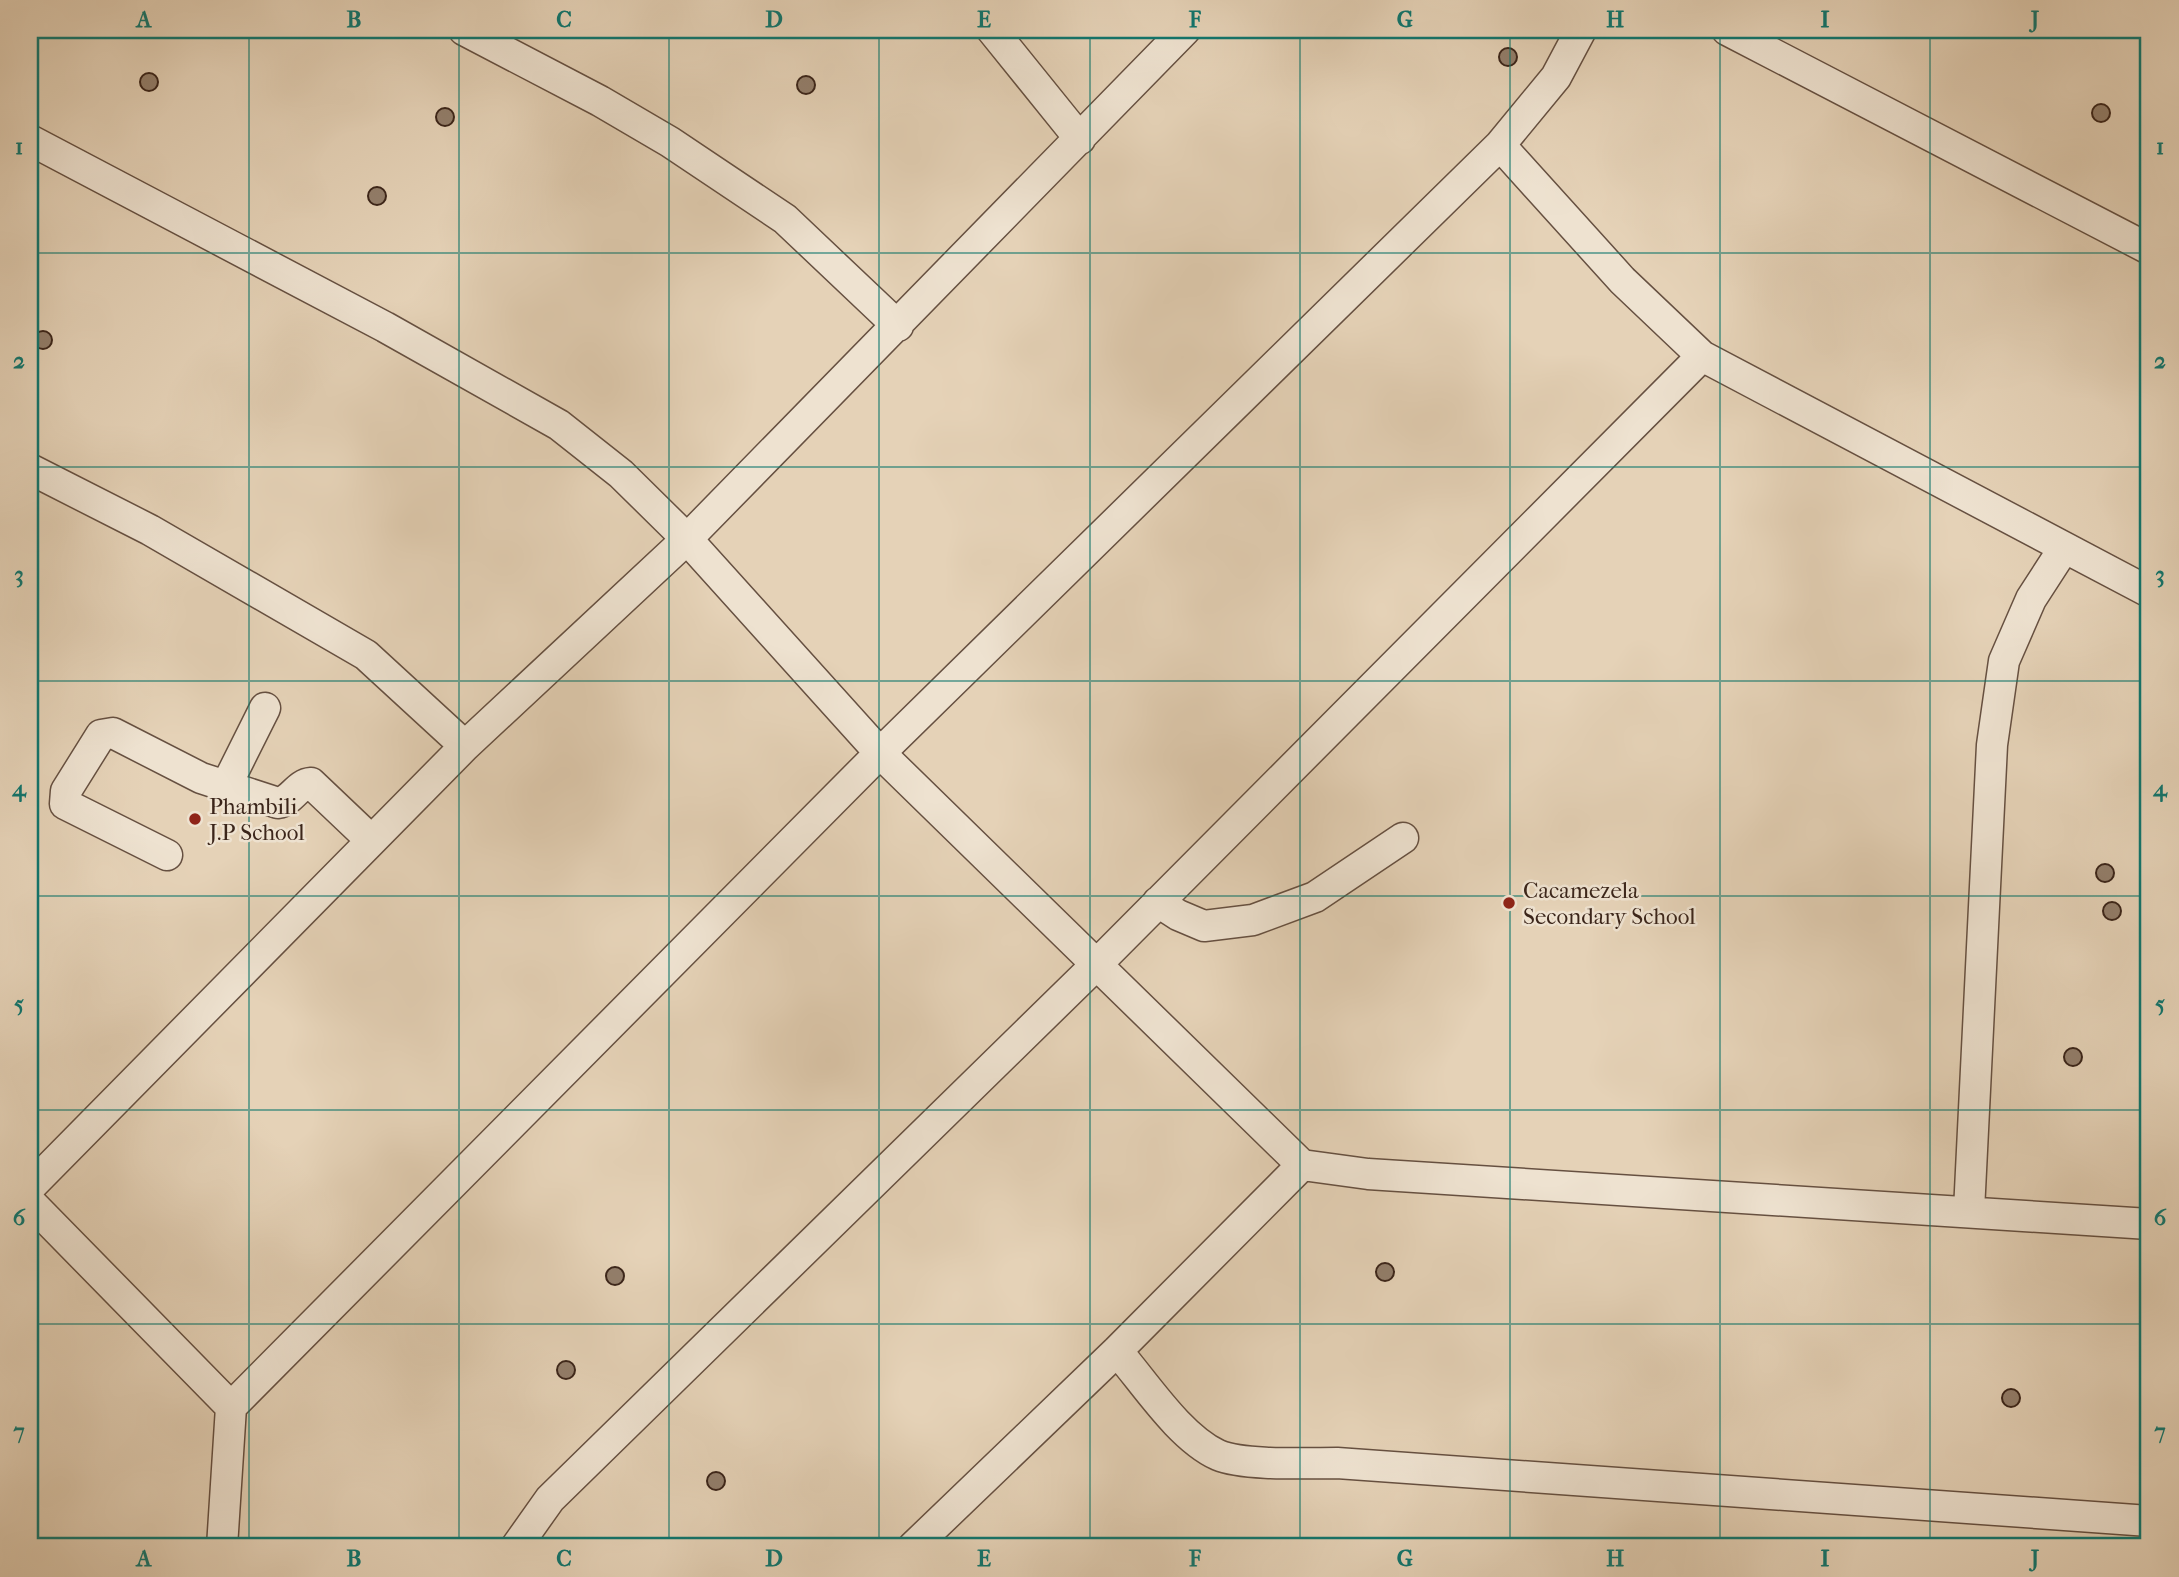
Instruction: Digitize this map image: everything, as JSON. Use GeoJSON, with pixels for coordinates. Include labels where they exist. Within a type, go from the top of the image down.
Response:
{"type":"FeatureCollection","features":[{"type":"Feature","properties":{"kind":"street"},"geometry":{"type":"LineString","coordinates":[[464,30],[600,101],[670,142],[785,219],[898,326]]}},
{"type":"Feature","properties":{"kind":"street"},"geometry":{"type":"LineString","coordinates":[[992,30],[1080,139]]}},
{"type":"Feature","properties":{"kind":"street"},"geometry":{"type":"LineString","coordinates":[[30,1187],[465,746],[687,539],[1185,30]]}},
{"type":"Feature","properties":{"kind":"street"},"geometry":{"type":"LineString","coordinates":[[222,1547],[231,1407],[880,754],[1500,145],[1556,77],[1581,30]]}},
{"type":"Feature","properties":{"kind":"street"},"geometry":{"type":"LineString","coordinates":[[1727,30],[2149,249]]}},
{"type":"Feature","properties":{"kind":"street"},"geometry":{"type":"LineString","coordinates":[[30,140],[385,327],[559,425],[621,474],[687,539],[880,754],[1098,963],[1302,1165],[1368,1174],[2149,1224]]}},
{"type":"Feature","properties":{"kind":"street"},"geometry":{"type":"LineString","coordinates":[[1500,145],[1622,280],[1702,356],[2149,592]]}},
{"type":"Feature","properties":{"kind":"street"},"geometry":{"type":"LineString","coordinates":[[516,1547],[550,1499],[1098,963],[1702,356]]}},
{"type":"Feature","properties":{"kind":"street"},"geometry":{"type":"LineString","coordinates":[[30,469],[150,530],[366,655],[465,746]]}},
{"type":"Feature","properties":{"kind":"street"},"geometry":{"type":"LineString","coordinates":[[1969,1211],[1992,745],[1998,697],[2004,661],[2031,599],[2064,548]]}},
{"type":"Feature","properties":{"kind":"street"},"geometry":{"type":"LineString","coordinates":[[225,788],[265,708]]}},
{"type":"Feature","properties":{"kind":"street"},"geometry":{"type":"LineString","coordinates":[[167,855],[65,804],[66,791],[101,735],[113,733],[225,788],[282,803],[305,783],[311,783],[372,840]]}},
{"type":"Feature","properties":{"kind":"street"},"geometry":{"type":"LineString","coordinates":[[1158,902],[1178,915],[1204,926],[1253,920],[1315,897],[1403,838]]}},
{"type":"Feature","properties":{"kind":"street"},"geometry":{"type":"LineString","coordinates":[[913,1547],[1118,1351],[1302,1165]]}},
{"type":"Feature","properties":{"kind":"street"},"geometry":{"type":"LineString","coordinates":[[30,1202],[231,1407]]}},
{"type":"Feature","properties":{"kind":"street"},"geometry":{"type":"LineString","coordinates":[[1118,1351],[1188,1435],[1220,1455],[1253,1460],[1337,1463],[2149,1521]]}},
{"type":"Feature","properties":{"kind":"building"},"geometry":{"type":"Polygon","coordinates":[[[1508,48],[1514,51],[1517,57],[1514,63],[1508,66],[1502,63],[1499,57],[1502,51],[1508,48]]]}},
{"type":"Feature","properties":{"kind":"building"},"geometry":{"type":"Polygon","coordinates":[[[149,73],[155,76],[158,82],[155,88],[149,91],[143,88],[140,82],[143,76],[149,73]]]}},
{"type":"Feature","properties":{"kind":"building"},"geometry":{"type":"Polygon","coordinates":[[[806,76],[812,79],[815,85],[812,91],[806,94],[800,91],[797,85],[800,79],[806,76]]]}},
{"type":"Feature","properties":{"kind":"building"},"geometry":{"type":"Polygon","coordinates":[[[2101,104],[2107,107],[2110,113],[2107,119],[2101,122],[2095,119],[2092,113],[2095,107],[2101,104]]]}},
{"type":"Feature","properties":{"kind":"building"},"geometry":{"type":"Polygon","coordinates":[[[445,108],[451,111],[454,117],[451,123],[445,126],[439,123],[436,117],[439,111],[445,108]]]}},
{"type":"Feature","properties":{"kind":"building"},"geometry":{"type":"Polygon","coordinates":[[[377,187],[383,190],[386,196],[383,202],[377,205],[371,202],[368,196],[371,190],[377,187]]]}},
{"type":"Feature","properties":{"kind":"building"},"geometry":{"type":"Polygon","coordinates":[[[43,331],[49,334],[52,340],[49,346],[43,349],[37,346],[34,340],[37,334],[43,331]]]}},
{"type":"Feature","properties":{"kind":"building"},"geometry":{"type":"Polygon","coordinates":[[[2105,864],[2111,867],[2114,873],[2111,879],[2105,882],[2099,879],[2096,873],[2099,867],[2105,864]]]}},
{"type":"Feature","properties":{"kind":"building"},"geometry":{"type":"Polygon","coordinates":[[[2112,902],[2118,905],[2121,911],[2118,917],[2112,920],[2106,917],[2103,911],[2106,905],[2112,902]]]}},
{"type":"Feature","properties":{"kind":"building"},"geometry":{"type":"Polygon","coordinates":[[[2073,1048],[2079,1051],[2082,1057],[2079,1063],[2073,1066],[2067,1063],[2064,1057],[2067,1051],[2073,1048]]]}},
{"type":"Feature","properties":{"kind":"building"},"geometry":{"type":"Polygon","coordinates":[[[1385,1263],[1391,1266],[1394,1272],[1391,1278],[1385,1281],[1379,1278],[1376,1272],[1379,1266],[1385,1263]]]}},
{"type":"Feature","properties":{"kind":"building"},"geometry":{"type":"Polygon","coordinates":[[[615,1267],[621,1270],[624,1276],[621,1282],[615,1285],[609,1282],[606,1276],[609,1270],[615,1267]]]}},
{"type":"Feature","properties":{"kind":"building"},"geometry":{"type":"Polygon","coordinates":[[[566,1361],[572,1364],[575,1370],[572,1376],[566,1379],[560,1376],[557,1370],[560,1364],[566,1361]]]}},
{"type":"Feature","properties":{"kind":"building"},"geometry":{"type":"Polygon","coordinates":[[[2011,1389],[2017,1392],[2020,1398],[2017,1404],[2011,1407],[2005,1404],[2002,1398],[2005,1392],[2011,1389]]]}},
{"type":"Feature","properties":{"kind":"building"},"geometry":{"type":"Polygon","coordinates":[[[716,1472],[722,1475],[725,1481],[722,1487],[716,1490],[710,1487],[707,1481],[710,1475],[716,1472]]]}},
{"type":"Feature","properties":{"kind":"place","name":"Phambili J.P School"},"geometry":{"type":"Point","coordinates":[195,819]}},
{"type":"Feature","properties":{"kind":"place","name":"Cacamezela Secondary School"},"geometry":{"type":"Point","coordinates":[1509,903]}}]}
